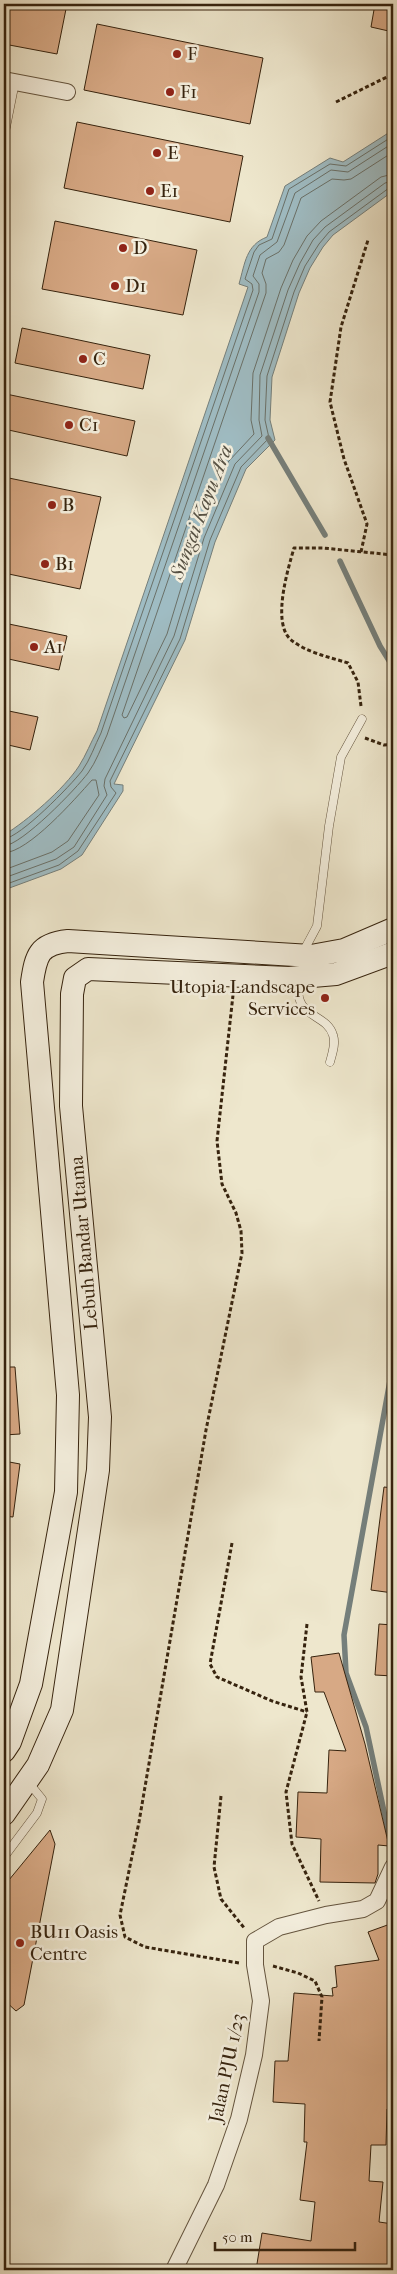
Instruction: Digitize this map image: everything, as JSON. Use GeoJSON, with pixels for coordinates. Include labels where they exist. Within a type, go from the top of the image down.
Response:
{"type":"FeatureCollection","features":[{"type":"Feature","properties":{"kind":"main road","name":"Lebuh Bandar Utama"},"geometry":{"type":"LineString","coordinates":[[4,1814],[38,1765],[62,1710],[98,1470],[100,1417],[71,1106],[72,994],[75,978],[80,972],[88,969],[236,975],[300,966],[310,956],[344,950],[393,929]]}},
{"type":"Feature","properties":{"kind":"main road","name":"Lebuh Bandar Utama"},"geometry":{"type":"LineString","coordinates":[[4,1751],[10,1742],[31,1684],[66,1492],[68,1395],[45,1113],[32,982],[38,954],[53,942],[68,941],[238,952],[336,974],[393,953]]}},
{"type":"Feature","properties":{"kind":"main road"},"geometry":{"type":"LineString","coordinates":[[236,975],[238,952]]}},
{"type":"Feature","properties":{"kind":"street"},"geometry":{"type":"LineString","coordinates":[[9,81],[67,92]]}},
{"type":"Feature","properties":{"kind":"street"},"geometry":{"type":"LineString","coordinates":[[45,1113],[71,1106]]}},
{"type":"Feature","properties":{"kind":"street"},"geometry":{"type":"LineString","coordinates":[[255,1941],[279,1927],[326,1915],[363,1909],[389,1893],[393,1867]]}},
{"type":"Feature","properties":{"kind":"street","name":"Jalan PJU 1/23"},"geometry":{"type":"LineString","coordinates":[[174,2270],[216,2185],[239,2119],[254,2055],[261,2001],[255,1965],[255,1941]]}},
{"type":"Feature","properties":{"kind":"lane"},"geometry":{"type":"LineString","coordinates":[[4,137],[9,81]]}},
{"type":"Feature","properties":{"kind":"lane"},"geometry":{"type":"LineString","coordinates":[[330,1062],[334,1037],[330,1028],[309,1012],[299,1000],[297,990],[300,966],[316,926],[329,826],[341,757],[362,719]]}},
{"type":"Feature","properties":{"kind":"lane"},"geometry":{"type":"LineString","coordinates":[[4,1857],[37,1813],[42,1799],[27,1781]]}},
{"type":"Feature","properties":{"kind":"path"},"geometry":{"type":"LineString","coordinates":[[336,102],[393,74]]}},
{"type":"Feature","properties":{"kind":"path"},"geometry":{"type":"LineString","coordinates":[[361,552],[367,524],[344,459],[330,402],[341,327],[368,240]]}},
{"type":"Feature","properties":{"kind":"path"},"geometry":{"type":"LineString","coordinates":[[393,555],[322,548],[294,548],[286,577],[280,611],[289,637],[307,649],[348,663],[358,682],[362,736],[384,745],[393,744]]}},
{"type":"Feature","properties":{"kind":"path"},"geometry":{"type":"LineString","coordinates":[[236,975],[217,1141],[222,1184],[238,1222],[242,1253],[206,1430],[139,1822],[120,1915],[125,1937],[145,1947],[255,1965],[270,1965],[298,1972],[316,1981],[322,1997],[319,2041]]}},
{"type":"Feature","properties":{"kind":"path"},"geometry":{"type":"LineString","coordinates":[[232,1543],[210,1664],[218,1677],[272,1701],[307,1712]]}},
{"type":"Feature","properties":{"kind":"path"},"geometry":{"type":"LineString","coordinates":[[307,1624],[301,1677],[307,1712],[286,1792],[292,1844],[326,1915]]}},
{"type":"Feature","properties":{"kind":"path"},"geometry":{"type":"LineString","coordinates":[[222,1796],[214,1867],[221,1898],[255,1941]]}},
{"type":"Feature","properties":{"kind":"water","name":"Sungai Kayu Ara"},"geometry":{"type":"Polygon","coordinates":[[[393,130],[393,191],[333,235],[310,268],[299,293],[272,377],[270,420],[275,440],[246,469],[215,542],[185,640],[114,784],[123,785],[123,791],[82,855],[61,869],[4,890],[4,835],[34,813],[64,785],[79,766],[97,731],[248,287],[239,284],[250,250],[260,240],[267,237],[285,186],[330,158],[343,162],[393,130]]]}},
{"type":"Feature","properties":{"kind":"building"},"geometry":{"type":"Polygon","coordinates":[[[4,4],[67,4],[57,54],[4,44],[4,4]]]}},
{"type":"Feature","properties":{"kind":"building"},"geometry":{"type":"Polygon","coordinates":[[[375,4],[393,4],[393,32],[371,27],[375,4]]]}},
{"type":"Feature","properties":{"kind":"building"},"geometry":{"type":"Polygon","coordinates":[[[97,24],[263,58],[250,124],[84,90],[97,24]]]}},
{"type":"Feature","properties":{"kind":"building"},"geometry":{"type":"Polygon","coordinates":[[[77,122],[243,156],[230,222],[64,188],[77,122]]]}},
{"type":"Feature","properties":{"kind":"building"},"geometry":{"type":"Polygon","coordinates":[[[55,221],[197,250],[183,315],[42,289],[55,221]]]}},
{"type":"Feature","properties":{"kind":"building","name":"C"},"geometry":{"type":"Polygon","coordinates":[[[22,328],[150,355],[143,389],[15,363],[22,328]]]}},
{"type":"Feature","properties":{"kind":"building","name":"C1"},"geometry":{"type":"Polygon","coordinates":[[[6,394],[135,421],[127,456],[4,429],[6,394]]]}},
{"type":"Feature","properties":{"kind":"building"},"geometry":{"type":"Polygon","coordinates":[[[4,477],[101,497],[80,589],[4,573],[4,477]]]}},
{"type":"Feature","properties":{"kind":"building","name":"A1"},"geometry":{"type":"Polygon","coordinates":[[[4,623],[67,636],[59,670],[4,658],[4,623]]]}},
{"type":"Feature","properties":{"kind":"building"},"geometry":{"type":"Polygon","coordinates":[[[4,710],[38,717],[30,750],[4,744],[4,710]]]}},
{"type":"Feature","properties":{"kind":"building"},"geometry":{"type":"Polygon","coordinates":[[[4,1367],[15,1367],[20,1434],[4,1435],[4,1367]]]}},
{"type":"Feature","properties":{"kind":"building"},"geometry":{"type":"Polygon","coordinates":[[[4,1461],[20,1464],[13,1517],[4,1516],[4,1461]]]}},
{"type":"Feature","properties":{"kind":"building"},"geometry":{"type":"Polygon","coordinates":[[[384,1487],[393,1488],[393,1593],[371,1590],[384,1487]]]}},
{"type":"Feature","properties":{"kind":"building"},"geometry":{"type":"Polygon","coordinates":[[[379,1624],[393,1625],[393,1676],[375,1675],[379,1624]]]}},
{"type":"Feature","properties":{"kind":"building"},"geometry":{"type":"Polygon","coordinates":[[[339,1653],[365,1744],[389,1846],[378,1845],[378,1874],[375,1883],[320,1882],[321,1839],[296,1837],[298,1792],[327,1793],[329,1750],[346,1751],[324,1692],[315,1692],[311,1657],[339,1653]]]}},
{"type":"Feature","properties":{"kind":"building","name":"BU11 Oasis Centre"},"geometry":{"type":"Polygon","coordinates":[[[50,1830],[55,1844],[24,2005],[16,2011],[4,2000],[4,1886],[50,1830]]]}},
{"type":"Feature","properties":{"kind":"building"},"geometry":{"type":"Polygon","coordinates":[[[393,1923],[393,2110],[387,2109],[386,2145],[371,2145],[369,2181],[383,2182],[379,2222],[393,2224],[393,2270],[345,2270],[326,2265],[325,2269],[306,2265],[305,2270],[256,2270],[262,2233],[311,2241],[315,2202],[300,2200],[307,2142],[304,2142],[305,2104],[273,2102],[275,2061],[288,2061],[294,1993],[333,1996],[332,1988],[337,1987],[335,1966],[379,1960],[368,1932],[393,1923]]]}},
{"type":"Feature","properties":{"kind":"waterway"},"geometry":{"type":"LineString","coordinates":[[268,438],[325,535]]}},
{"type":"Feature","properties":{"kind":"waterway"},"geometry":{"type":"LineString","coordinates":[[340,561],[380,646],[393,667]]}},
{"type":"Feature","properties":{"kind":"waterway"},"geometry":{"type":"LineString","coordinates":[[392,1849],[366,1727],[346,1673],[344,1635],[393,1364]]}},
{"type":"Feature","properties":{"kind":"place","name":"F"},"geometry":{"type":"Point","coordinates":[177,54]}},
{"type":"Feature","properties":{"kind":"place","name":"F1"},"geometry":{"type":"Point","coordinates":[170,92]}},
{"type":"Feature","properties":{"kind":"place","name":"E"},"geometry":{"type":"Point","coordinates":[157,153]}},
{"type":"Feature","properties":{"kind":"place","name":"E1"},"geometry":{"type":"Point","coordinates":[150,191]}},
{"type":"Feature","properties":{"kind":"place","name":"D"},"geometry":{"type":"Point","coordinates":[123,248]}},
{"type":"Feature","properties":{"kind":"place","name":"D1"},"geometry":{"type":"Point","coordinates":[115,286]}},
{"type":"Feature","properties":{"kind":"place","name":"C"},"geometry":{"type":"Point","coordinates":[83,359]}},
{"type":"Feature","properties":{"kind":"place","name":"C1"},"geometry":{"type":"Point","coordinates":[69,425]}},
{"type":"Feature","properties":{"kind":"place","name":"B"},"geometry":{"type":"Point","coordinates":[52,505]}},
{"type":"Feature","properties":{"kind":"place","name":"B1"},"geometry":{"type":"Point","coordinates":[45,564]}},
{"type":"Feature","properties":{"kind":"place","name":"A1"},"geometry":{"type":"Point","coordinates":[34,647]}},
{"type":"Feature","properties":{"kind":"place","name":"Utopia Landscape Services"},"geometry":{"type":"Point","coordinates":[325,998]}},
{"type":"Feature","properties":{"kind":"place","name":"BU11 Oasis Centre"},"geometry":{"type":"Point","coordinates":[20,1943]}}]}
